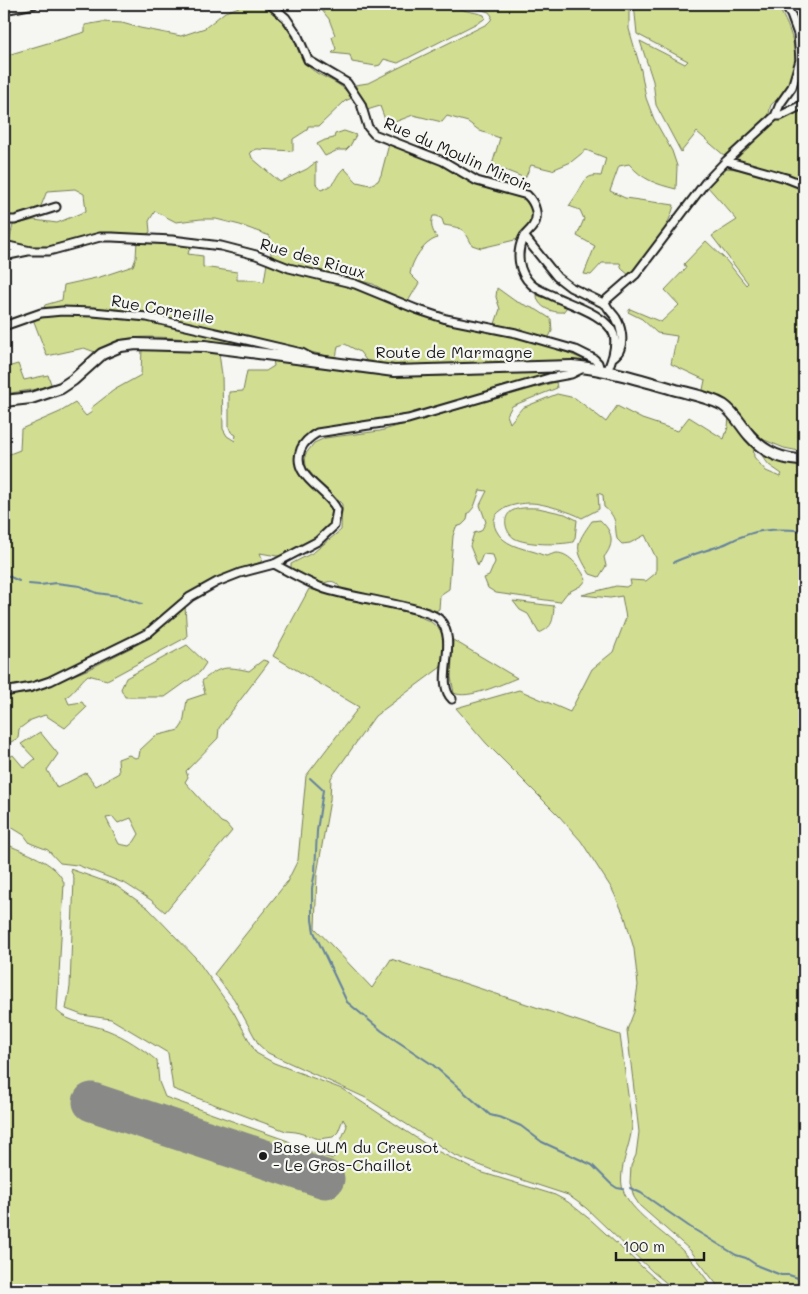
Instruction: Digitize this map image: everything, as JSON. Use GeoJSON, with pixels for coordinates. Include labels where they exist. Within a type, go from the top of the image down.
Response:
{"type":"FeatureCollection","features":[{"type":"Feature","properties":{"kind":"street"},"geometry":{"type":"LineString","coordinates":[[4,10],[34,4]]}},
{"type":"Feature","properties":{"kind":"street","name":"Rue du Moulin Miroir"},"geometry":{"type":"LineString","coordinates":[[270,4],[286,18],[297,34],[308,60],[347,83],[361,104],[368,127],[374,134],[443,161],[477,181],[527,196],[534,204],[537,215],[533,227],[524,236],[520,245],[519,256],[522,271],[532,285],[540,290],[606,322],[614,336],[614,349],[612,358],[603,371]]}},
{"type":"Feature","properties":{"kind":"street"},"geometry":{"type":"LineString","coordinates":[[605,304],[605,301],[636,274],[706,183],[726,161],[775,116],[780,104],[792,87],[800,60],[798,34],[791,15],[784,4]]}},
{"type":"Feature","properties":{"kind":"street"},"geometry":{"type":"LineString","coordinates":[[775,116],[780,116],[804,104]]}},
{"type":"Feature","properties":{"kind":"street"},"geometry":{"type":"LineString","coordinates":[[726,161],[804,184]]}},
{"type":"Feature","properties":{"kind":"street"},"geometry":{"type":"LineString","coordinates":[[4,220],[15,220],[56,207]]}},
{"type":"Feature","properties":{"kind":"street"},"geometry":{"type":"LineString","coordinates":[[524,236],[557,277],[570,287],[605,304],[617,320],[622,341],[620,351],[612,358]]}},
{"type":"Feature","properties":{"kind":"street","name":"Rue des Riaux"},"geometry":{"type":"LineString","coordinates":[[4,245],[31,251],[49,251],[100,238],[140,238],[221,246],[256,255],[289,268],[355,284],[416,309],[446,318],[516,333],[576,350],[594,359],[603,371]]}},
{"type":"Feature","properties":{"kind":"street"},"geometry":{"type":"LineString","coordinates":[[4,256],[31,251]]}},
{"type":"Feature","properties":{"kind":"street","name":"Rue Corneille"},"geometry":{"type":"LineString","coordinates":[[4,326],[41,313],[62,310],[147,317],[302,352],[316,360]]}},
{"type":"Feature","properties":{"kind":"street","name":"Route de Marmagne"},"geometry":{"type":"LineString","coordinates":[[4,401],[31,398],[55,390],[73,380],[102,354],[121,346],[136,344],[205,346],[394,371],[584,367],[640,380],[723,405],[763,448],[777,456],[792,460],[804,460]]}},
{"type":"Feature","properties":{"kind":"street"},"geometry":{"type":"LineString","coordinates":[[4,692],[32,687],[50,680],[148,633],[190,597],[217,582],[240,573],[274,564],[318,541],[334,526],[337,510],[327,495],[302,472],[299,454],[302,446],[310,437],[317,433],[408,419],[549,378],[571,374],[584,367]]}},
{"type":"Feature","properties":{"kind":"street"},"geometry":{"type":"LineString","coordinates":[[274,564],[325,589],[424,612],[438,618],[448,634],[445,677],[448,695],[452,699]]}},
{"type":"Feature","properties":{"kind":"green space"},"geometry":{"type":"Polygon","coordinates":[[[240,4],[264,4],[268,6],[288,29],[300,55],[309,67],[342,87],[352,98],[345,101],[319,126],[308,126],[307,130],[293,139],[293,151],[257,149],[250,152],[252,158],[280,182],[307,169],[316,162],[316,184],[321,190],[333,183],[344,168],[357,182],[370,185],[378,181],[381,175],[389,144],[439,164],[479,186],[524,198],[532,206],[534,219],[519,239],[481,248],[472,245],[462,230],[444,225],[442,219],[433,216],[432,227],[437,238],[423,248],[413,263],[410,274],[419,283],[407,303],[373,284],[292,266],[271,256],[270,236],[216,219],[176,222],[155,211],[149,221],[150,232],[146,235],[94,234],[48,247],[32,247],[9,242],[13,225],[34,220],[57,223],[86,211],[84,194],[75,189],[47,191],[41,206],[16,219],[4,219],[4,56],[85,32],[85,25],[102,22],[122,23],[181,36],[205,28],[225,12],[239,7],[240,4]]]}},
{"type":"Feature","properties":{"kind":"green space"},"geometry":{"type":"Polygon","coordinates":[[[317,4],[452,4],[463,10],[484,15],[485,18],[398,63],[384,59],[380,65],[376,66],[352,62],[350,55],[332,53],[336,49],[332,37],[335,35],[329,19],[317,4]]]}},
{"type":"Feature","properties":{"kind":"green space"},"geometry":{"type":"Polygon","coordinates":[[[474,4],[568,4],[572,8],[576,4],[629,4],[629,29],[641,70],[646,98],[654,119],[672,151],[677,166],[676,189],[650,181],[629,164],[619,166],[610,191],[625,198],[674,205],[662,234],[630,276],[622,269],[620,263],[602,263],[591,275],[584,274],[595,246],[577,236],[584,219],[580,210],[569,206],[589,177],[601,176],[606,158],[586,150],[571,162],[552,170],[531,165],[525,178],[492,165],[500,138],[480,131],[468,122],[447,116],[442,122],[413,115],[387,125],[380,106],[367,110],[355,85],[368,83],[487,24],[492,16],[489,12],[472,7],[474,4]]]}},
{"type":"Feature","properties":{"kind":"green space"},"geometry":{"type":"Polygon","coordinates":[[[634,4],[777,5],[792,36],[795,58],[794,69],[783,93],[771,105],[769,115],[765,121],[726,157],[697,132],[681,152],[656,105],[653,81],[640,41],[685,64],[688,61],[637,34],[634,4]]]}},
{"type":"Feature","properties":{"kind":"green space"},"geometry":{"type":"Polygon","coordinates":[[[804,109],[804,181],[742,163],[737,159],[773,123],[804,109]]]}},
{"type":"Feature","properties":{"kind":"green space"},"geometry":{"type":"Polygon","coordinates":[[[344,131],[356,135],[350,146],[346,150],[338,150],[325,156],[317,144],[334,138],[335,134],[344,131]]]}},
{"type":"Feature","properties":{"kind":"green space"},"geometry":{"type":"Polygon","coordinates":[[[724,168],[755,173],[804,189],[804,452],[784,448],[762,439],[735,409],[718,397],[703,390],[705,380],[671,364],[677,336],[657,333],[642,319],[628,312],[630,309],[661,322],[679,305],[665,290],[686,268],[684,264],[706,241],[725,259],[746,285],[748,283],[712,236],[737,220],[707,186],[724,168]]]}},
{"type":"Feature","properties":{"kind":"green space"},"geometry":{"type":"Polygon","coordinates":[[[137,240],[196,246],[189,250],[188,254],[203,256],[203,267],[237,272],[237,280],[264,282],[267,263],[367,291],[395,305],[430,317],[512,334],[551,346],[587,361],[403,366],[368,363],[360,352],[345,344],[338,346],[336,358],[156,315],[85,307],[43,310],[45,305],[62,300],[64,285],[100,277],[133,266],[136,258],[137,240]]]}},
{"type":"Feature","properties":{"kind":"green space"},"geometry":{"type":"Polygon","coordinates":[[[497,288],[515,301],[537,310],[551,319],[552,331],[548,339],[495,324],[500,309],[496,297],[497,288]]]}},
{"type":"Feature","properties":{"kind":"green space"},"geometry":{"type":"Polygon","coordinates":[[[537,295],[567,307],[563,312],[550,310],[542,306],[537,295]]]}},
{"type":"Feature","properties":{"kind":"green space"},"geometry":{"type":"Polygon","coordinates":[[[74,313],[148,318],[265,346],[263,350],[197,340],[147,337],[121,340],[95,352],[84,348],[47,356],[33,319],[41,315],[74,313]]]}},
{"type":"Feature","properties":{"kind":"green space"},"geometry":{"type":"Polygon","coordinates":[[[142,348],[181,349],[219,353],[222,375],[223,429],[227,436],[235,441],[236,435],[231,432],[229,427],[229,392],[243,391],[247,371],[266,371],[274,366],[273,359],[372,374],[401,376],[549,371],[548,376],[408,415],[310,431],[298,447],[295,459],[298,472],[330,506],[332,513],[331,527],[318,538],[283,557],[260,553],[261,562],[219,577],[182,597],[163,617],[147,630],[47,678],[4,689],[4,453],[7,455],[20,450],[21,429],[60,412],[75,403],[86,416],[92,412],[91,408],[114,390],[141,375],[142,348]]]}},
{"type":"Feature","properties":{"kind":"green space"},"geometry":{"type":"Polygon","coordinates":[[[18,364],[24,380],[48,375],[51,384],[38,389],[4,394],[4,368],[18,364]]]}},
{"type":"Feature","properties":{"kind":"green space"},"geometry":{"type":"Polygon","coordinates":[[[556,382],[557,388],[512,406],[507,415],[510,423],[522,408],[557,394],[575,398],[606,422],[617,406],[642,419],[678,431],[689,417],[724,439],[729,417],[753,445],[754,457],[766,471],[780,477],[782,474],[769,465],[760,453],[781,462],[804,464],[804,1290],[721,1290],[690,1250],[640,1206],[634,1197],[630,1183],[631,1166],[636,1155],[639,1132],[627,1030],[634,1012],[638,985],[634,949],[625,917],[612,889],[581,841],[559,816],[486,743],[456,708],[519,690],[570,712],[592,669],[613,652],[626,618],[622,596],[610,598],[582,595],[616,586],[626,587],[631,584],[630,580],[646,581],[656,573],[656,558],[645,535],[630,543],[622,544],[617,539],[612,514],[604,507],[603,495],[598,493],[599,509],[582,518],[536,503],[511,506],[499,512],[495,517],[496,530],[503,539],[513,545],[546,556],[557,553],[562,554],[571,559],[586,580],[582,585],[567,593],[560,602],[496,593],[488,588],[484,578],[489,576],[495,562],[493,555],[483,554],[478,566],[470,546],[474,533],[481,531],[486,522],[480,505],[487,491],[480,490],[467,520],[462,525],[456,527],[453,536],[449,589],[440,595],[439,609],[434,612],[341,589],[333,582],[321,584],[291,569],[291,564],[314,552],[341,530],[342,504],[306,467],[305,455],[314,443],[325,438],[380,431],[556,382]]]}},
{"type":"Feature","properties":{"kind":"green space"},"geometry":{"type":"Polygon","coordinates":[[[520,508],[538,508],[565,514],[577,520],[573,542],[552,544],[526,542],[514,538],[508,532],[506,519],[510,512],[520,508]]]}},
{"type":"Feature","properties":{"kind":"green space"},"geometry":{"type":"Polygon","coordinates":[[[600,520],[610,533],[611,542],[608,552],[604,557],[606,566],[599,577],[590,574],[581,558],[579,547],[582,536],[592,521],[600,520]]]}},
{"type":"Feature","properties":{"kind":"green space"},"geometry":{"type":"Polygon","coordinates":[[[309,589],[414,614],[431,622],[441,630],[445,638],[441,667],[375,716],[331,778],[330,800],[317,874],[315,928],[372,988],[391,959],[620,1035],[632,1125],[623,1166],[623,1190],[640,1214],[685,1253],[714,1290],[675,1290],[653,1272],[586,1208],[568,1195],[492,1170],[454,1155],[366,1098],[268,1053],[259,1045],[234,999],[214,974],[287,882],[298,860],[306,776],[359,707],[273,656],[309,589]]]}},
{"type":"Feature","properties":{"kind":"green space"},"geometry":{"type":"Polygon","coordinates":[[[513,601],[554,606],[553,620],[550,626],[539,633],[528,614],[520,610],[513,601]]]}},
{"type":"Feature","properties":{"kind":"green space"},"geometry":{"type":"Polygon","coordinates":[[[185,606],[187,637],[107,680],[88,675],[66,697],[69,704],[82,702],[86,708],[65,728],[45,715],[31,720],[19,729],[18,738],[4,746],[4,696],[30,693],[89,669],[150,638],[185,606]]]}},
{"type":"Feature","properties":{"kind":"green space"},"geometry":{"type":"Polygon","coordinates":[[[453,640],[517,678],[476,693],[460,695],[454,693],[451,677],[453,640]]]}},
{"type":"Feature","properties":{"kind":"green space"},"geometry":{"type":"Polygon","coordinates":[[[187,645],[206,663],[200,672],[165,697],[125,697],[121,689],[126,678],[187,645]]]}},
{"type":"Feature","properties":{"kind":"green space"},"geometry":{"type":"Polygon","coordinates":[[[263,660],[269,662],[219,728],[218,738],[186,771],[188,777],[185,782],[221,822],[226,824],[232,831],[165,912],[151,900],[126,884],[77,865],[60,863],[48,850],[30,843],[24,835],[4,821],[4,760],[13,755],[24,768],[35,759],[21,744],[40,732],[58,754],[47,770],[57,788],[86,773],[96,786],[119,773],[118,759],[129,755],[135,758],[139,757],[140,750],[155,736],[179,730],[183,724],[187,700],[205,694],[202,681],[208,676],[224,668],[249,671],[263,660]],[[113,817],[106,818],[119,844],[129,846],[139,834],[131,818],[118,823],[113,817]]]}},
{"type":"Feature","properties":{"kind":"green space"},"geometry":{"type":"Polygon","coordinates":[[[4,843],[47,863],[60,875],[64,883],[57,1011],[74,1021],[114,1033],[152,1057],[157,1061],[159,1082],[165,1097],[333,1159],[347,1126],[343,1119],[338,1132],[333,1137],[319,1139],[286,1131],[173,1089],[168,1053],[111,1019],[82,1015],[66,1009],[70,987],[74,878],[70,869],[115,885],[148,908],[195,957],[233,1011],[256,1053],[274,1063],[342,1089],[433,1149],[480,1172],[555,1195],[568,1202],[592,1221],[667,1290],[4,1290],[4,1152],[8,1153],[8,1140],[4,1123],[4,843]]]}},
{"type":"Feature","properties":{"kind":"waterway"},"geometry":{"type":"LineString","coordinates":[[674,562],[751,533],[766,530],[804,531]]}},
{"type":"Feature","properties":{"kind":"waterway"},"geometry":{"type":"LineString","coordinates":[[4,574],[19,581]]}},
{"type":"Feature","properties":{"kind":"waterway"},"geometry":{"type":"LineString","coordinates":[[29,584],[56,583],[80,586],[97,593],[119,596],[142,604]]}},
{"type":"Feature","properties":{"kind":"waterway"},"geometry":{"type":"LineString","coordinates":[[310,778],[323,790],[312,888],[312,920],[314,932],[347,1002],[382,1031],[433,1065],[490,1115],[521,1126],[542,1142],[592,1165],[611,1184],[623,1189]]}},
{"type":"Feature","properties":{"kind":"waterway"},"geometry":{"type":"LineString","coordinates":[[630,1188],[641,1193],[690,1227],[736,1255],[781,1275],[789,1275],[804,1280]]}},
{"type":"Feature","properties":{"kind":"runway"},"geometry":{"type":"LineString","coordinates":[[92,1102],[325,1179]]}},
{"type":"Feature","properties":{"kind":"place","name":"Base ULM du Creusot - Le Gros-Chaillot"},"geometry":{"type":"Point","coordinates":[263,1156]}}]}
